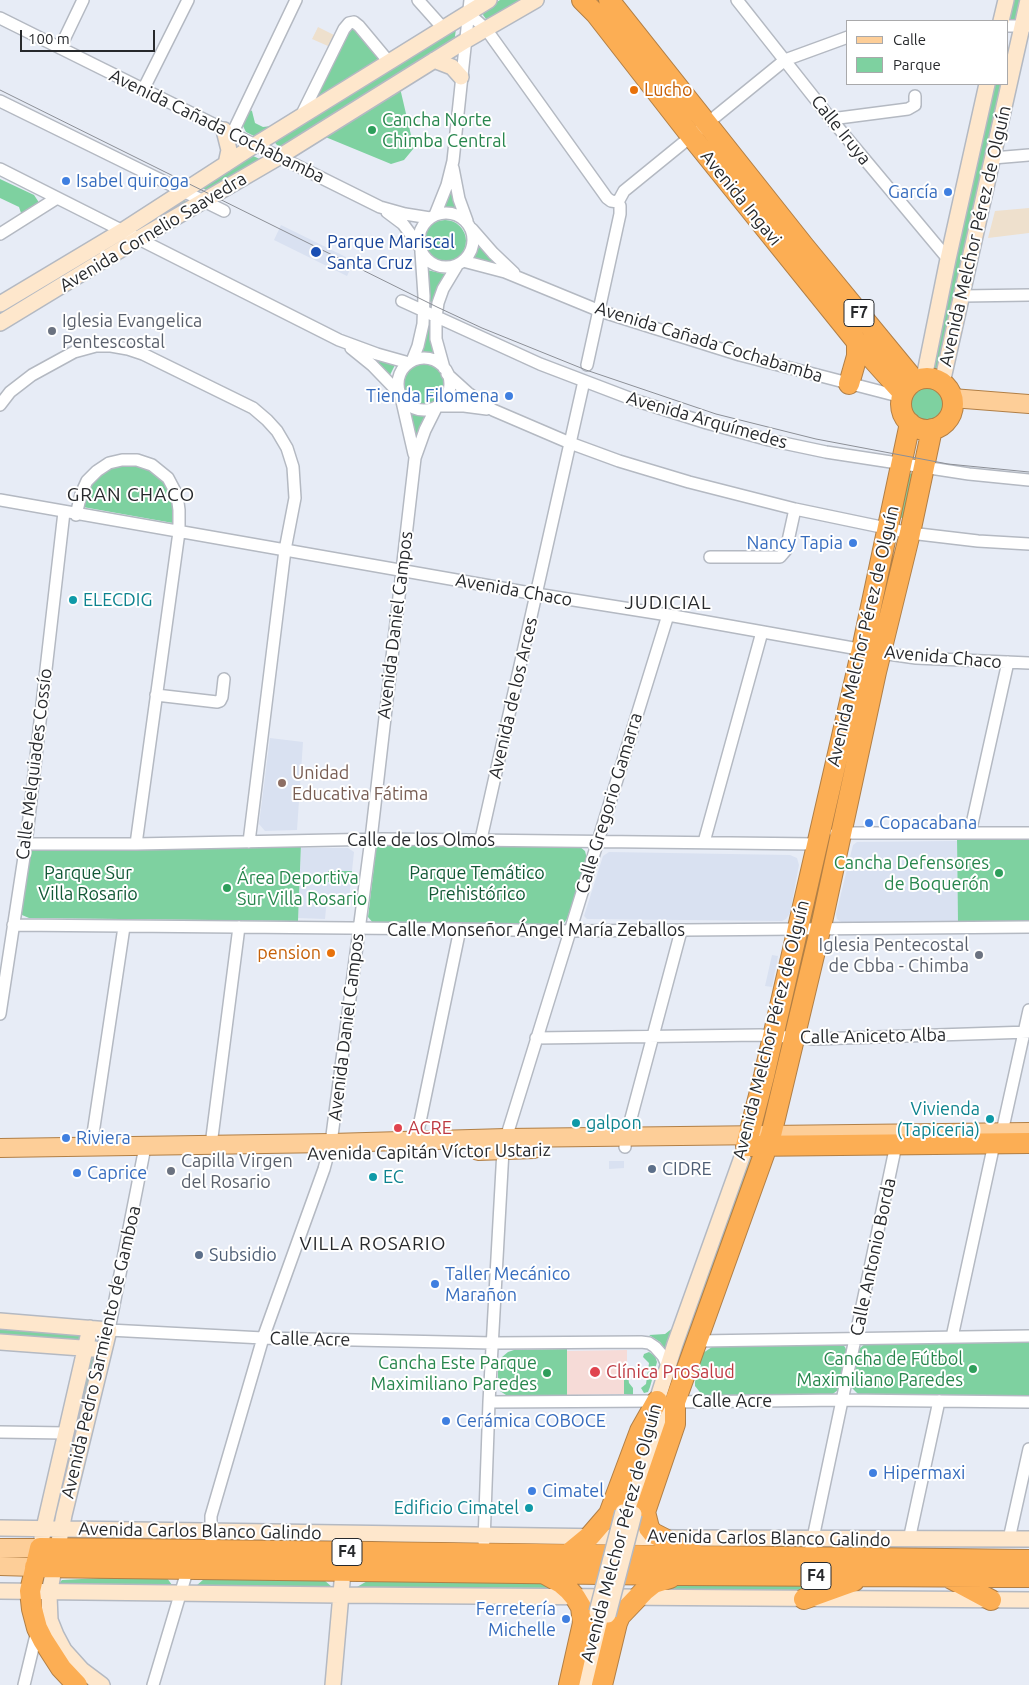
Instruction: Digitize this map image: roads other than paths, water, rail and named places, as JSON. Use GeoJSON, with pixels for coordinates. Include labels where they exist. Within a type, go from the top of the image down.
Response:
{"type":"FeatureCollection","features":[{"type":"Feature","properties":{"kind":"highway","name":"Avenida Ingavi"},"geometry":{"type":"LineString","coordinates":[[582,0],[804,246],[927,391]]}},
{"type":"Feature","properties":{"kind":"highway","name":"Avenida Ingavi"},"geometry":{"type":"LineString","coordinates":[[609,0],[699,130],[857,342],[927,391]]}},
{"type":"Feature","properties":{"kind":"highway"},"geometry":{"type":"LineString","coordinates":[[849,384],[857,356],[857,342]]}},
{"type":"Feature","properties":{"kind":"highway"},"geometry":{"type":"LineString","coordinates":[[927,391],[944,423],[932,429],[920,428],[910,423],[902,409],[927,391]]}},
{"type":"Feature","properties":{"kind":"highway","name":"Avenida Melchor Pérez de Olguín"},"geometry":{"type":"LineString","coordinates":[[666,1402],[698,1341],[769,1140],[820,930],[841,833],[872,651],[888,528],[910,423]]}},
{"type":"Feature","properties":{"kind":"highway","name":"Avenida Melchor Pérez de Olguín"},"geometry":{"type":"LineString","coordinates":[[747,1140],[817,838],[872,651],[910,533],[932,429]]}},
{"type":"Feature","properties":{"kind":"highway","name":"Avenida Capitán Víctor Ustariz"},"geometry":{"type":"LineString","coordinates":[[747,1140],[769,1140],[798,1146],[898,1139],[998,1138],[1029,1143]]}},
{"type":"Feature","properties":{"kind":"highway"},"geometry":{"type":"LineString","coordinates":[[567,1555],[590,1536],[609,1514],[640,1431],[666,1402],[675,1424],[645,1512],[649,1528],[653,1533],[698,1556]]}},
{"type":"Feature","properties":{"kind":"highway","name":"Avenida Carlos Blanco Galindo"},"geometry":{"type":"LineString","coordinates":[[46,1558],[211,1541],[484,1544],[567,1555],[698,1556],[811,1548],[1029,1577]]}},
{"type":"Feature","properties":{"kind":"highway"},"geometry":{"type":"LineString","coordinates":[[950,1568],[988,1547],[1029,1548]]}},
{"type":"Feature","properties":{"kind":"highway","name":"Avenida Carlos Blanco Galindo"},"geometry":{"type":"LineString","coordinates":[[46,1558],[188,1568]]}},
{"type":"Feature","properties":{"kind":"highway","name":"Avenida Pedro Sarmiento de Gamboa"},"geometry":{"type":"LineString","coordinates":[[46,1558],[40,1591],[32,1609],[43,1640],[61,1668],[77,1685]]}},
{"type":"Feature","properties":{"kind":"highway","name":"Avenida Carlos Blanco Galindo"},"geometry":{"type":"LineString","coordinates":[[343,1571],[867,1576],[1029,1560]]}},
{"type":"Feature","properties":{"kind":"highway","name":"F4"},"geometry":{"type":"LineString","coordinates":[[188,1568],[343,1571]]}},
{"type":"Feature","properties":{"kind":"highway"},"geometry":{"type":"LineString","coordinates":[[950,1568],[993,1589],[1029,1589]]}},
{"type":"Feature","properties":{"kind":"highway"},"geometry":{"type":"LineString","coordinates":[[950,1568],[991,1600]]}},
{"type":"Feature","properties":{"kind":"highway"},"geometry":{"type":"LineString","coordinates":[[543,1573],[561,1582],[575,1596],[581,1607],[583,1623],[569,1685]]}},
{"type":"Feature","properties":{"kind":"highway"},"geometry":{"type":"LineString","coordinates":[[602,1685],[620,1616],[654,1583],[666,1578],[683,1575]]}},
{"type":"Feature","properties":{"kind":"highway"},"geometry":{"type":"LineString","coordinates":[[804,1599],[867,1576]]}},
{"type":"Feature","properties":{"kind":"main road","name":"Avenida Cañada Cochabamba"},"geometry":{"type":"LineString","coordinates":[[927,391],[1029,404]]}},
{"type":"Feature","properties":{"kind":"main road","name":"Avenida Cañada Cochabamba"},"geometry":{"type":"LineString","coordinates":[[927,391],[1029,414]]}},
{"type":"Feature","properties":{"kind":"main road"},"geometry":{"type":"LineString","coordinates":[[998,1138],[1029,1132]]}},
{"type":"Feature","properties":{"kind":"main road"},"geometry":{"type":"LineString","coordinates":[[769,1140],[898,1139]]}},
{"type":"Feature","properties":{"kind":"main road","name":"Avenida Capitán Víctor Ustariz"},"geometry":{"type":"LineString","coordinates":[[0,1148],[91,1147],[144,1152],[747,1140]]}},
{"type":"Feature","properties":{"kind":"main road","name":"Avenida Capitán Víctor Ustariz"},"geometry":{"type":"LineString","coordinates":[[0,1160],[144,1152],[211,1146],[329,1149],[416,1141],[504,1144]]}},
{"type":"Feature","properties":{"kind":"main road","name":"Avenida Carlos Blanco Galindo"},"geometry":{"type":"LineString","coordinates":[[0,1548],[46,1558]]}},
{"type":"Feature","properties":{"kind":"main road","name":"Avenida Carlos Blanco Galindo"},"geometry":{"type":"LineString","coordinates":[[0,1566],[46,1558]]}},
{"type":"Feature","properties":{"kind":"street"},"geometry":{"type":"LineString","coordinates":[[60,48],[83,0]]}},
{"type":"Feature","properties":{"kind":"street"},"geometry":{"type":"LineString","coordinates":[[144,90],[188,0]]}},
{"type":"Feature","properties":{"kind":"street"},"geometry":{"type":"LineString","coordinates":[[226,164],[229,150],[228,132],[296,0]]}},
{"type":"Feature","properties":{"kind":"street"},"geometry":{"type":"LineString","coordinates":[[418,0],[444,28]]}},
{"type":"Feature","properties":{"kind":"street","name":"Avenida Cornelio Saavedra"},"geometry":{"type":"LineString","coordinates":[[0,304],[122,231],[255,145],[444,28],[469,6],[490,0]]}},
{"type":"Feature","properties":{"kind":"street","name":"Avenida Cornelio Saavedra"},"geometry":{"type":"LineString","coordinates":[[0,323],[138,239],[279,157],[465,41],[536,0]]}},
{"type":"Feature","properties":{"kind":"street","name":"Calle Iruya"},"geometry":{"type":"LineString","coordinates":[[737,0],[831,119],[948,259]]}},
{"type":"Feature","properties":{"kind":"street"},"geometry":{"type":"LineString","coordinates":[[1001,20],[1006,0]]}},
{"type":"Feature","properties":{"kind":"street","name":"Avenida Melchor Pérez de Olguín"},"geometry":{"type":"LineString","coordinates":[[1009,80],[1020,26],[1028,0]]}},
{"type":"Feature","properties":{"kind":"street"},"geometry":{"type":"LineString","coordinates":[[469,6],[607,198],[610,201],[618,202]]}},
{"type":"Feature","properties":{"kind":"street"},"geometry":{"type":"LineString","coordinates":[[400,394],[399,377],[403,369],[411,362],[422,335],[424,312],[420,249],[421,230],[432,216],[445,191],[453,161],[469,6]]}},
{"type":"Feature","properties":{"kind":"street","name":"Avenida Cañada Cochabamba"},"geometry":{"type":"LineString","coordinates":[[0,18],[380,206],[405,214],[432,216]]}},
{"type":"Feature","properties":{"kind":"street"},"geometry":{"type":"LineString","coordinates":[[300,117],[344,29],[349,23],[354,22],[359,26],[388,62]]}},
{"type":"Feature","properties":{"kind":"street"},"geometry":{"type":"LineString","coordinates":[[587,365],[620,214],[618,202],[624,191],[785,60],[846,38]]}},
{"type":"Feature","properties":{"kind":"street"},"geometry":{"type":"LineString","coordinates":[[434,60],[452,67],[461,77]]}},
{"type":"Feature","properties":{"kind":"street","name":"Avenida Melchor Pérez de Olguín"},"geometry":{"type":"LineString","coordinates":[[927,391],[948,259],[987,85]]}},
{"type":"Feature","properties":{"kind":"street","name":"Avenida Melchor Pérez de Olguín"},"geometry":{"type":"LineString","coordinates":[[927,391],[963,296],[1008,85]]}},
{"type":"Feature","properties":{"kind":"street"},"geometry":{"type":"LineString","coordinates":[[831,119],[908,109],[915,104],[915,96]]}},
{"type":"Feature","properties":{"kind":"street"},"geometry":{"type":"LineString","coordinates":[[0,101],[224,211]]}},
{"type":"Feature","properties":{"kind":"street"},"geometry":{"type":"LineString","coordinates":[[993,158],[1029,155]]}},
{"type":"Feature","properties":{"kind":"street"},"geometry":{"type":"LineString","coordinates":[[438,407],[448,393],[449,382],[436,339],[438,303],[443,288],[469,253],[473,242],[456,186],[453,161]]}},
{"type":"Feature","properties":{"kind":"street"},"geometry":{"type":"LineString","coordinates":[[0,169],[339,340],[377,354],[411,362],[429,359],[437,362],[468,393],[493,410],[570,443],[619,461],[689,482],[795,509],[910,533],[978,541],[1029,544]]}},
{"type":"Feature","properties":{"kind":"street"},"geometry":{"type":"LineString","coordinates":[[0,234],[57,198]]}},
{"type":"Feature","properties":{"kind":"street","name":"Avenida Cañada Cochabamba"},"geometry":{"type":"LineString","coordinates":[[380,206],[403,224],[420,249]]}},
{"type":"Feature","properties":{"kind":"street"},"geometry":{"type":"LineString","coordinates":[[432,216],[452,213],[468,223]]}},
{"type":"Feature","properties":{"kind":"street","name":"Avenida Cañada Cochabamba"},"geometry":{"type":"LineString","coordinates":[[468,223],[493,253],[519,278]]}},
{"type":"Feature","properties":{"kind":"street"},"geometry":{"type":"LineString","coordinates":[[420,249],[426,259],[437,266],[449,267],[461,262]]}},
{"type":"Feature","properties":{"kind":"street","name":"Avenida Cañada Cochabamba"},"geometry":{"type":"LineString","coordinates":[[461,262],[491,268],[600,311],[740,355],[849,384],[927,391]]}},
{"type":"Feature","properties":{"kind":"street"},"geometry":{"type":"LineString","coordinates":[[963,296],[1029,295]]}},
{"type":"Feature","properties":{"kind":"street","name":"Avenida Arquímedes"},"geometry":{"type":"LineString","coordinates":[[402,301],[532,361],[637,401],[698,420],[769,440],[826,452],[902,465],[1029,480]]}},
{"type":"Feature","properties":{"kind":"street"},"geometry":{"type":"LineString","coordinates":[[339,340],[372,366],[413,407],[422,409],[464,406],[493,410]]}},
{"type":"Feature","properties":{"kind":"street"},"geometry":{"type":"LineString","coordinates":[[0,405],[17,386],[61,358],[84,349],[111,346],[128,348],[253,408],[277,431],[287,448],[293,467],[295,498],[285,550],[249,842]]}},
{"type":"Feature","properties":{"kind":"street","name":"Avenida de los Arces"},"geometry":{"type":"LineString","coordinates":[[480,839],[584,381]]}},
{"type":"Feature","properties":{"kind":"street","name":"Avenida Daniel Campos"},"geometry":{"type":"LineString","coordinates":[[400,394],[409,425],[415,458]]}},
{"type":"Feature","properties":{"kind":"street","name":"Avenida Daniel Campos"},"geometry":{"type":"LineString","coordinates":[[211,1541],[211,1516],[263,1338],[329,1149],[371,839],[415,458],[425,430],[438,407]]}},
{"type":"Feature","properties":{"kind":"street"},"geometry":{"type":"LineString","coordinates":[[76,515],[87,481],[97,470],[109,463],[122,460],[137,460],[152,465],[160,471],[177,495],[180,532],[136,844]]}},
{"type":"Feature","properties":{"kind":"street","name":"Avenida Chaco"},"geometry":{"type":"LineString","coordinates":[[0,500],[76,515],[916,658],[1029,663]]}},
{"type":"Feature","properties":{"kind":"street"},"geometry":{"type":"LineString","coordinates":[[710,558],[780,557],[786,550],[795,509]]}},
{"type":"Feature","properties":{"kind":"street","name":"Calle Melquiades Cossío"},"geometry":{"type":"LineString","coordinates":[[0,1014],[26,844],[64,512]]}},
{"type":"Feature","properties":{"kind":"street","name":"Calle Gregorio Gamarra"},"geometry":{"type":"LineString","coordinates":[[484,1544],[489,1402],[504,1144],[668,616]]}},
{"type":"Feature","properties":{"kind":"street"},"geometry":{"type":"LineString","coordinates":[[704,842],[762,632]]}},
{"type":"Feature","properties":{"kind":"street"},"geometry":{"type":"LineString","coordinates":[[970,834],[1008,662]]}},
{"type":"Feature","properties":{"kind":"street"},"geometry":{"type":"LineString","coordinates":[[156,695],[216,702],[220,701],[222,697],[224,679]]}},
{"type":"Feature","properties":{"kind":"street","name":"Calle de los Olmos"},"geometry":{"type":"LineString","coordinates":[[26,844],[136,844],[371,839],[704,842],[817,838],[841,833],[1029,833]]}},
{"type":"Feature","properties":{"kind":"street","name":"Calle Monseñor Ángel María Zeballos"},"geometry":{"type":"LineString","coordinates":[[13,926],[569,931],[1029,927]]}},
{"type":"Feature","properties":{"kind":"street"},"geometry":{"type":"LineString","coordinates":[[91,1147],[124,926]]}},
{"type":"Feature","properties":{"kind":"street"},"geometry":{"type":"LineString","coordinates":[[211,1146],[239,928]]}},
{"type":"Feature","properties":{"kind":"street"},"geometry":{"type":"LineString","coordinates":[[416,1141],[460,929]]}},
{"type":"Feature","properties":{"kind":"street"},"geometry":{"type":"LineString","coordinates":[[626,1142],[681,931]]}},
{"type":"Feature","properties":{"kind":"street"},"geometry":{"type":"LineString","coordinates":[[952,1337],[998,1138],[1027,1032],[1029,1010]]}},
{"type":"Feature","properties":{"kind":"street","name":"Calle Aniceto Alba"},"geometry":{"type":"LineString","coordinates":[[536,1038],[772,1036],[824,1038],[1027,1032]]}},
{"type":"Feature","properties":{"kind":"street","name":"Calle Antonio Borda"},"geometry":{"type":"LineString","coordinates":[[811,1548],[898,1139]]}},
{"type":"Feature","properties":{"kind":"street","name":"Avenida Melchor Pérez de Olguín"},"geometry":{"type":"LineString","coordinates":[[580,1685],[603,1613],[628,1513],[658,1441],[666,1402],[668,1368],[747,1140]]}},
{"type":"Feature","properties":{"kind":"street","name":"Avenida Pedro Sarmiento de Gamboa"},"geometry":{"type":"LineString","coordinates":[[46,1558],[61,1529],[109,1330],[144,1152]]}},
{"type":"Feature","properties":{"kind":"street","name":"Calle Acre"},"geometry":{"type":"LineString","coordinates":[[0,1320],[109,1330],[263,1338],[493,1343],[641,1342],[649,1343],[655,1347],[663,1356],[668,1368]]}},
{"type":"Feature","properties":{"kind":"street","name":"Avenida Pedro Sarmiento de Gamboa"},"geometry":{"type":"LineString","coordinates":[[46,1558],[44,1529],[90,1328]]}},
{"type":"Feature","properties":{"kind":"street"},"geometry":{"type":"LineString","coordinates":[[698,1341],[1029,1336]]}},
{"type":"Feature","properties":{"kind":"street"},"geometry":{"type":"LineString","coordinates":[[0,1342],[104,1350]]}},
{"type":"Feature","properties":{"kind":"street","name":"Calle Acre"},"geometry":{"type":"LineString","coordinates":[[489,1402],[842,1400],[1029,1402]]}},
{"type":"Feature","properties":{"kind":"street"},"geometry":{"type":"LineString","coordinates":[[909,1540],[939,1401]]}},
{"type":"Feature","properties":{"kind":"street"},"geometry":{"type":"LineString","coordinates":[[0,1432],[66,1433]]}},
{"type":"Feature","properties":{"kind":"street"},"geometry":{"type":"LineString","coordinates":[[1009,1540],[1029,1449]]}},
{"type":"Feature","properties":{"kind":"street","name":"Avenida Carlos Blanco Galindo"},"geometry":{"type":"LineString","coordinates":[[0,1528],[61,1529],[211,1541]]}},
{"type":"Feature","properties":{"kind":"street","name":"Avenida Carlos Blanco Galindo"},"geometry":{"type":"LineString","coordinates":[[484,1544],[590,1536],[660,1537],[811,1548],[909,1540],[1029,1539]]}},
{"type":"Feature","properties":{"kind":"street"},"geometry":{"type":"LineString","coordinates":[[152,1685],[188,1568]]}},
{"type":"Feature","properties":{"kind":"street"},"geometry":{"type":"LineString","coordinates":[[333,1685],[343,1571]]}},
{"type":"Feature","properties":{"kind":"street"},"geometry":{"type":"LineString","coordinates":[[0,1591],[1029,1600]]}},
{"type":"Feature","properties":{"kind":"street","name":"Avenida Pedro Sarmiento de Gamboa"},"geometry":{"type":"LineString","coordinates":[[40,1591],[56,1635],[73,1661],[102,1685]]}},
{"type":"Feature","properties":{"kind":"street","name":"Avenida Melchor Pérez de Olguín"},"geometry":{"type":"LineString","coordinates":[[591,1685],[603,1613]]}},
{"type":"Feature","properties":{"kind":"street"},"geometry":{"type":"LineString","coordinates":[[24,1685],[38,1628]]}},
{"type":"Feature","properties":{"kind":"tram line"},"geometry":{"type":"LineString","coordinates":[[0,90],[437,307],[482,328],[586,370],[716,414],[816,439],[948,464],[1029,472]]}},
{"type":"Feature","properties":{"kind":"place","name":"Lucho"},"geometry":{"type":"Point","coordinates":[634,90]}},
{"type":"Feature","properties":{"kind":"place","name":"Cancha Norte Chimba Central"},"geometry":{"type":"Point","coordinates":[372,130]}},
{"type":"Feature","properties":{"kind":"place","name":"Isabel quiroga"},"geometry":{"type":"Point","coordinates":[66,181]}},
{"type":"Feature","properties":{"kind":"place","name":"García"},"geometry":{"type":"Point","coordinates":[948,192]}},
{"type":"Feature","properties":{"kind":"place","name":"Parque Mariscal Santa Cruz"},"geometry":{"type":"Point","coordinates":[316,252]}},
{"type":"Feature","properties":{"kind":"place","name":"Iglesia Evangelica Pentescostal"},"geometry":{"type":"Point","coordinates":[52,331]}},
{"type":"Feature","properties":{"kind":"place","name":"Tienda Filomena"},"geometry":{"type":"Point","coordinates":[509,396]}},
{"type":"Feature","properties":{"kind":"place","name":"Nancy Tapia"},"geometry":{"type":"Point","coordinates":[853,543]}},
{"type":"Feature","properties":{"kind":"place","name":"ELECDIG"},"geometry":{"type":"Point","coordinates":[73,600]}},
{"type":"Feature","properties":{"kind":"place","name":"Unidad Educativa Fátima"},"geometry":{"type":"Point","coordinates":[282,783]}},
{"type":"Feature","properties":{"kind":"place","name":"Copacabana"},"geometry":{"type":"Point","coordinates":[869,823]}},
{"type":"Feature","properties":{"kind":"place","name":"Cancha Defensores de Boquerón"},"geometry":{"type":"Point","coordinates":[999,873]}},
{"type":"Feature","properties":{"kind":"place","name":"Área Deportiva Sur Villa Rosario"},"geometry":{"type":"Point","coordinates":[227,888]}},
{"type":"Feature","properties":{"kind":"place","name":"pension"},"geometry":{"type":"Point","coordinates":[331,953]}},
{"type":"Feature","properties":{"kind":"place","name":"Iglesia Pentecostal de Cbba - Chimba"},"geometry":{"type":"Point","coordinates":[979,955]}},
{"type":"Feature","properties":{"kind":"place","name":"Vivienda (Tapiceria)"},"geometry":{"type":"Point","coordinates":[990,1119]}},
{"type":"Feature","properties":{"kind":"place","name":"galpon"},"geometry":{"type":"Point","coordinates":[576,1123]}},
{"type":"Feature","properties":{"kind":"place","name":"ACRE"},"geometry":{"type":"Point","coordinates":[398,1128]}},
{"type":"Feature","properties":{"kind":"place","name":"Riviera"},"geometry":{"type":"Point","coordinates":[66,1138]}},
{"type":"Feature","properties":{"kind":"place","name":"CIDRE"},"geometry":{"type":"Point","coordinates":[652,1169]}},
{"type":"Feature","properties":{"kind":"place","name":"Capilla Virgen del Rosario"},"geometry":{"type":"Point","coordinates":[171,1171]}},
{"type":"Feature","properties":{"kind":"place","name":"Caprice"},"geometry":{"type":"Point","coordinates":[77,1173]}},
{"type":"Feature","properties":{"kind":"place","name":"EC"},"geometry":{"type":"Point","coordinates":[373,1177]}},
{"type":"Feature","properties":{"kind":"place","name":"Subsidio"},"geometry":{"type":"Point","coordinates":[199,1255]}},
{"type":"Feature","properties":{"kind":"place","name":"Taller Mecánico Marañon"},"geometry":{"type":"Point","coordinates":[435,1284]}},
{"type":"Feature","properties":{"kind":"place","name":"Cancha de Fútbol Maximiliano Paredes"},"geometry":{"type":"Point","coordinates":[973,1369]}},
{"type":"Feature","properties":{"kind":"place","name":"Clínica ProSalud"},"geometry":{"type":"Point","coordinates":[595,1372]}},
{"type":"Feature","properties":{"kind":"place","name":"Cancha Este Parque Maximiliano Paredes"},"geometry":{"type":"Point","coordinates":[547,1373]}},
{"type":"Feature","properties":{"kind":"place","name":"Cerámica COBOCE"},"geometry":{"type":"Point","coordinates":[446,1421]}},
{"type":"Feature","properties":{"kind":"place","name":"Hipermaxi"},"geometry":{"type":"Point","coordinates":[873,1473]}},
{"type":"Feature","properties":{"kind":"place","name":"Cimatel"},"geometry":{"type":"Point","coordinates":[532,1491]}},
{"type":"Feature","properties":{"kind":"place","name":"Edificio Cimatel"},"geometry":{"type":"Point","coordinates":[529,1508]}},
{"type":"Feature","properties":{"kind":"place","name":"Ferretería Michelle"},"geometry":{"type":"Point","coordinates":[566,1619]}},
{"type":"Feature","properties":{"kind":"district","name":"GRAN CHACO"},"geometry":{"type":"Point","coordinates":[131,495]}},
{"type":"Feature","properties":{"kind":"district","name":"JUDICIAL"},"geometry":{"type":"Point","coordinates":[668,603]}},
{"type":"Feature","properties":{"kind":"district","name":"VILLA ROSARIO"},"geometry":{"type":"Point","coordinates":[373,1244]}},
{"type":"Feature","properties":{"kind":"park label","name":"Parque Sur Villa Rosario"},"geometry":{"type":"Point","coordinates":[88,883]}},
{"type":"Feature","properties":{"kind":"park label","name":"Parque Temático Prehistórico"},"geometry":{"type":"Point","coordinates":[477,883]}}]}
